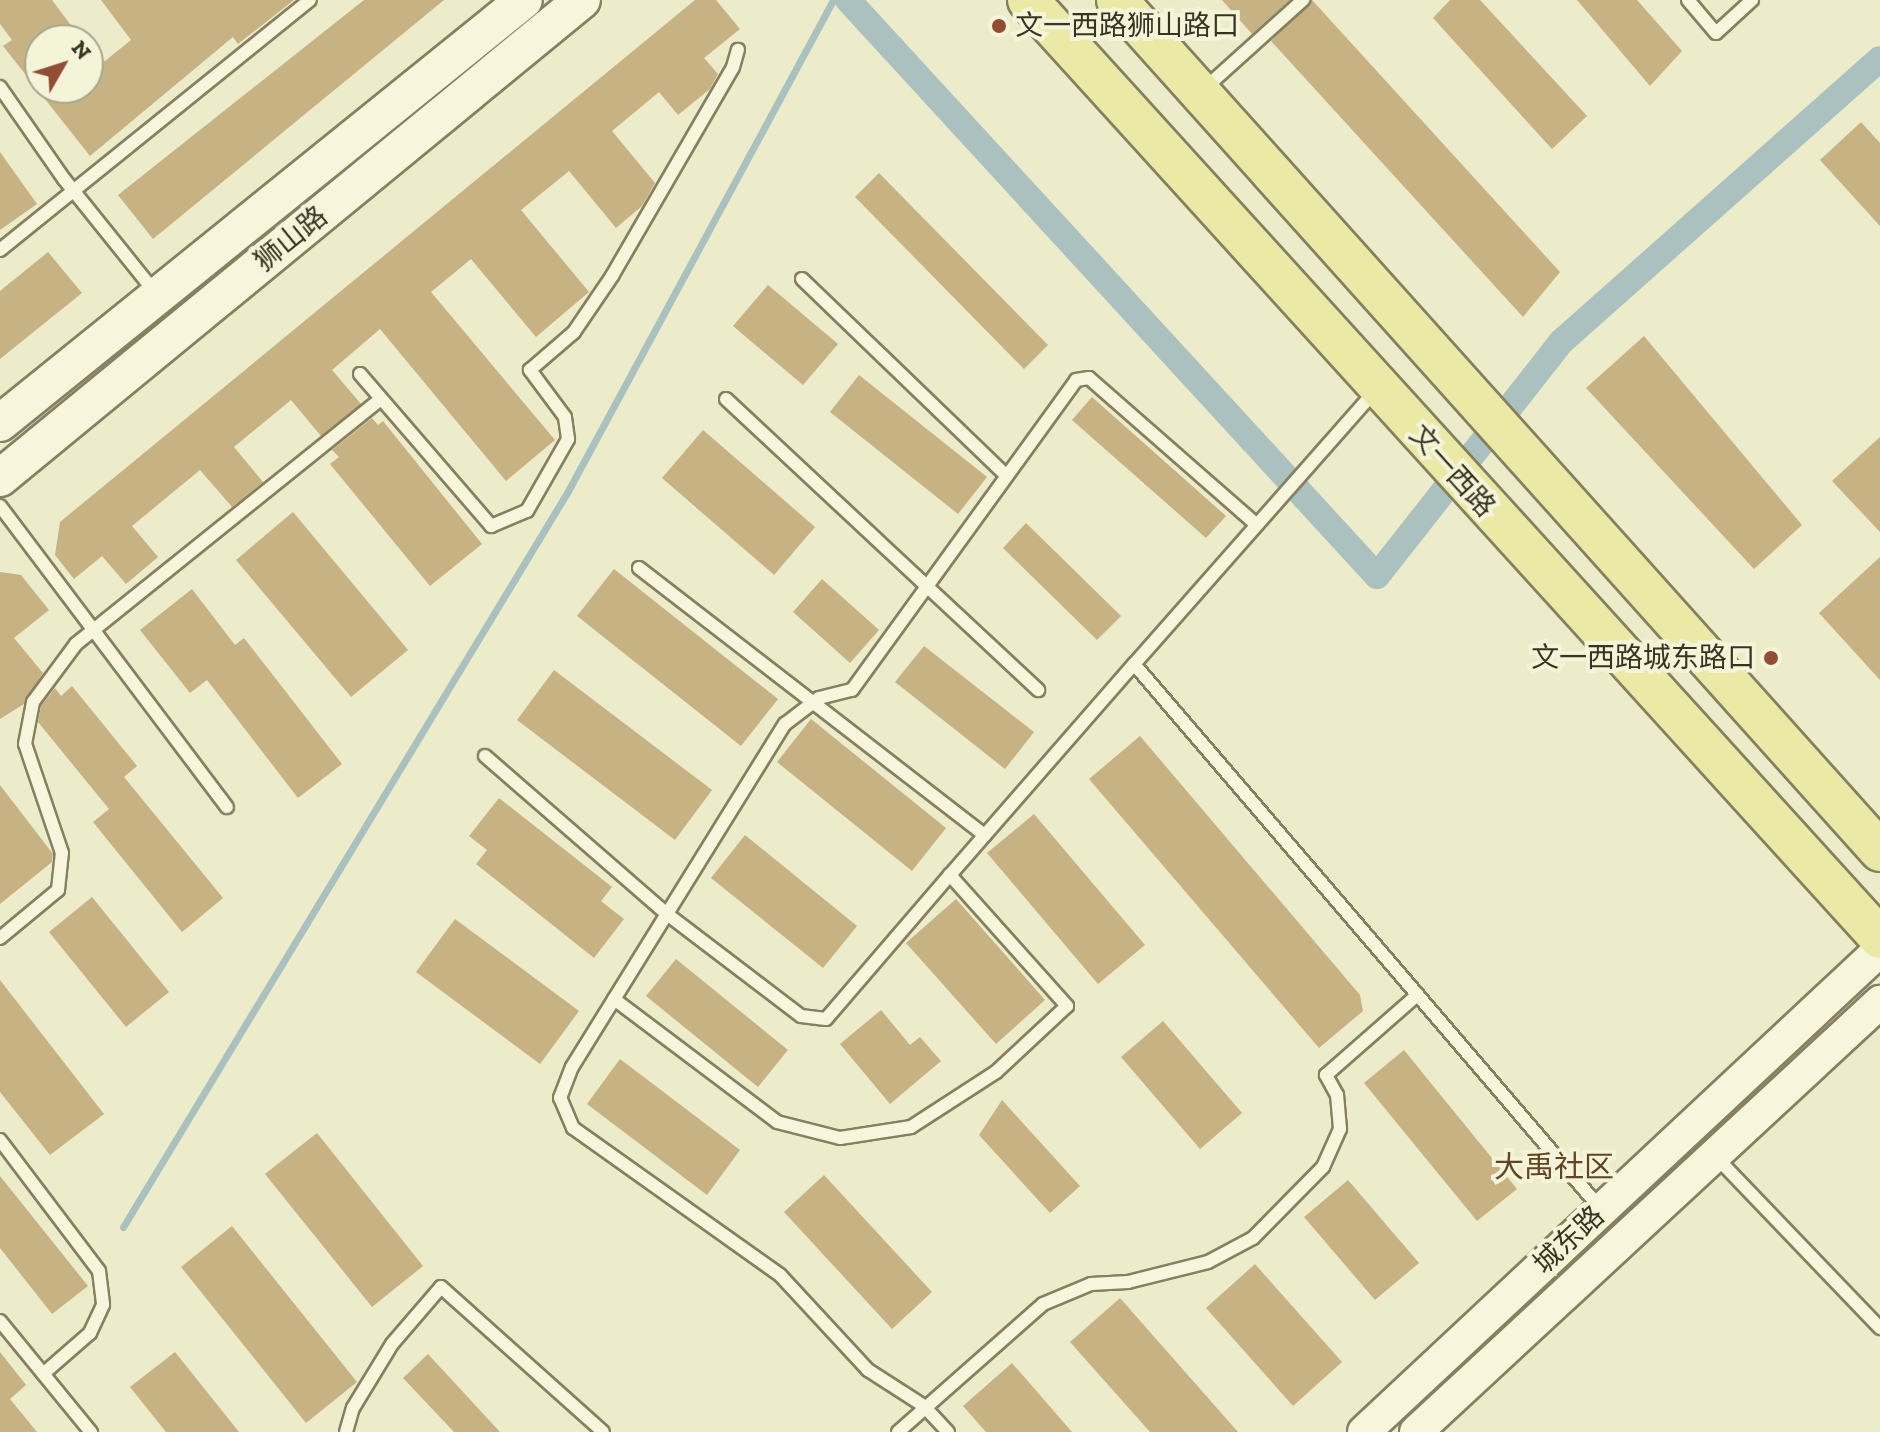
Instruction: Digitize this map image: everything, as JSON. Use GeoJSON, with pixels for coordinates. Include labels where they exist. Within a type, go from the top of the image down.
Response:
{"type":"FeatureCollection","features":[{"type":"Feature","properties":{"kind":"main road","name":"狮山路"},"geometry":{"type":"LineString","coordinates":[[0,423],[156,293],[524,0]]}},
{"type":"Feature","properties":{"kind":"main road","name":"狮山路"},"geometry":{"type":"LineString","coordinates":[[0,478],[582,0]]}},
{"type":"Feature","properties":{"kind":"main road","name":"文一西路"},"geometry":{"type":"LineString","coordinates":[[1028,0],[1493,516],[1880,938]]}},
{"type":"Feature","properties":{"kind":"main road"},"geometry":{"type":"LineString","coordinates":[[1117,0],[1880,851]]}},
{"type":"Feature","properties":{"kind":"street","name":"城东路"},"geometry":{"type":"LineString","coordinates":[[1364,1432],[1880,950]]}},
{"type":"Feature","properties":{"kind":"street","name":"城东路"},"geometry":{"type":"LineString","coordinates":[[1416,1432],[1880,1002]]}},
{"type":"Feature","properties":{"kind":"lane"},"geometry":{"type":"LineString","coordinates":[[0,250],[310,0]]}},
{"type":"Feature","properties":{"kind":"lane"},"geometry":{"type":"LineString","coordinates":[[1201,92],[1303,0]]}},
{"type":"Feature","properties":{"kind":"lane"},"geometry":{"type":"LineString","coordinates":[[1688,0],[1716,33],[1752,0]]}},
{"type":"Feature","properties":{"kind":"lane"},"geometry":{"type":"LineString","coordinates":[[360,374],[491,526],[527,511],[568,439],[565,417],[530,370],[574,332],[612,276],[733,67],[738,50]]}},
{"type":"Feature","properties":{"kind":"lane"},"geometry":{"type":"LineString","coordinates":[[0,87],[74,192],[156,293]]}},
{"type":"Feature","properties":{"kind":"lane"},"geometry":{"type":"LineString","coordinates":[[802,279],[1006,475]]}},
{"type":"Feature","properties":{"kind":"lane"},"geometry":{"type":"LineString","coordinates":[[948,1432],[924,1406],[868,1370],[780,1275],[573,1128],[560,1098],[572,1067],[785,724],[814,703],[852,690],[1076,380],[1089,378],[1257,525]]}},
{"type":"Feature","properties":{"kind":"lane"},"geometry":{"type":"LineString","coordinates":[[485,756],[667,914],[801,1016],[826,1019],[1328,444],[1387,398]]}},
{"type":"Feature","properties":{"kind":"lane"},"geometry":{"type":"LineString","coordinates":[[0,938],[58,890],[62,853],[25,744],[33,702],[76,644],[381,399]]}},
{"type":"Feature","properties":{"kind":"lane"},"geometry":{"type":"LineString","coordinates":[[726,399],[928,583],[1038,690]]}},
{"type":"Feature","properties":{"kind":"lane"},"geometry":{"type":"LineString","coordinates":[[0,506],[227,807]]}},
{"type":"Feature","properties":{"kind":"lane"},"geometry":{"type":"LineString","coordinates":[[639,568],[985,835]]}},
{"type":"Feature","properties":{"kind":"lane"},"geometry":{"type":"LineString","coordinates":[[1134,664],[1601,1209]]}},
{"type":"Feature","properties":{"kind":"lane"},"geometry":{"type":"LineString","coordinates":[[614,999],[777,1122],[840,1138],[911,1127],[996,1072],[1067,1006],[950,875]]}},
{"type":"Feature","properties":{"kind":"lane"},"geometry":{"type":"LineString","coordinates":[[898,1432],[1043,1304],[1091,1284],[1128,1282],[1208,1262],[1253,1238],[1323,1167],[1340,1129],[1337,1095],[1326,1075],[1417,995]]}},
{"type":"Feature","properties":{"kind":"lane"},"geometry":{"type":"LineString","coordinates":[[0,1140],[99,1271],[103,1305],[90,1333],[43,1374]]}},
{"type":"Feature","properties":{"kind":"lane"},"geometry":{"type":"LineString","coordinates":[[1716,1157],[1880,1328]]}},
{"type":"Feature","properties":{"kind":"lane"},"geometry":{"type":"LineString","coordinates":[[346,1432],[353,1408],[392,1344],[441,1287],[603,1432]]}},
{"type":"Feature","properties":{"kind":"lane"},"geometry":{"type":"LineString","coordinates":[[0,1321],[91,1432]]}},
{"type":"Feature","properties":{"kind":"building"},"geometry":{"type":"Polygon","coordinates":[[[0,0],[52,0],[70,24],[24,24],[24,73],[3,46],[12,40],[0,24],[0,0]]]}},
{"type":"Feature","properties":{"kind":"building"},"geometry":{"type":"Polygon","coordinates":[[[101,0],[294,0],[238,44],[233,37],[90,156],[49,104],[104,104],[104,62],[131,40],[101,0]]]}},
{"type":"Feature","properties":{"kind":"building"},"geometry":{"type":"Polygon","coordinates":[[[364,0],[444,0],[153,239],[118,195],[364,0]]]}},
{"type":"Feature","properties":{"kind":"building"},"geometry":{"type":"Polygon","coordinates":[[[695,0],[716,0],[740,29],[704,58],[718,74],[710,89],[678,115],[659,92],[612,131],[655,183],[642,206],[616,228],[569,171],[521,210],[589,292],[536,337],[471,259],[431,292],[555,440],[506,481],[380,329],[332,370],[361,404],[321,436],[291,400],[234,447],[263,482],[232,507],[200,470],[132,526],[158,557],[126,584],[102,556],[74,579],[55,555],[60,522],[695,0]]]}},
{"type":"Feature","properties":{"kind":"building"},"geometry":{"type":"Polygon","coordinates":[[[1222,0],[1290,0],[1252,34],[1222,0]]]}},
{"type":"Feature","properties":{"kind":"building"},"geometry":{"type":"Polygon","coordinates":[[[1312,0],[1560,272],[1523,317],[1271,41],[1312,0]]]}},
{"type":"Feature","properties":{"kind":"building"},"geometry":{"type":"Polygon","coordinates":[[[1450,0],[1480,0],[1587,116],[1552,149],[1433,18],[1450,0]]]}},
{"type":"Feature","properties":{"kind":"building"},"geometry":{"type":"Polygon","coordinates":[[[1577,0],[1637,0],[1682,51],[1650,86],[1577,0]]]}},
{"type":"Feature","properties":{"kind":"building"},"geometry":{"type":"Polygon","coordinates":[[[1861,122],[1880,143],[1880,226],[1820,160],[1861,122]]]}},
{"type":"Feature","properties":{"kind":"building"},"geometry":{"type":"Polygon","coordinates":[[[0,152],[37,204],[0,230],[0,152]]]}},
{"type":"Feature","properties":{"kind":"building"},"geometry":{"type":"Polygon","coordinates":[[[879,173],[1048,345],[1024,369],[855,197],[879,173]]]}},
{"type":"Feature","properties":{"kind":"building"},"geometry":{"type":"Polygon","coordinates":[[[48,252],[82,293],[0,359],[0,291],[48,252]]]}},
{"type":"Feature","properties":{"kind":"building"},"geometry":{"type":"Polygon","coordinates":[[[768,285],[838,344],[803,385],[733,326],[768,285]]]}},
{"type":"Feature","properties":{"kind":"building"},"geometry":{"type":"Polygon","coordinates":[[[1644,336],[1802,525],[1754,569],[1586,388],[1644,336]]]}},
{"type":"Feature","properties":{"kind":"building"},"geometry":{"type":"Polygon","coordinates":[[[859,375],[987,477],[958,514],[830,412],[859,375]]]}},
{"type":"Feature","properties":{"kind":"building"},"geometry":{"type":"Polygon","coordinates":[[[1092,397],[1226,516],[1206,538],[1072,420],[1092,397]]]}},
{"type":"Feature","properties":{"kind":"building"},"geometry":{"type":"Polygon","coordinates":[[[372,418],[378,425],[383,421],[482,544],[430,586],[330,464],[339,457],[332,450],[372,418]]]}},
{"type":"Feature","properties":{"kind":"building"},"geometry":{"type":"Polygon","coordinates":[[[703,430],[815,527],[774,575],[662,478],[703,430]]]}},
{"type":"Feature","properties":{"kind":"building"},"geometry":{"type":"Polygon","coordinates":[[[1880,437],[1880,532],[1832,481],[1880,437]]]}},
{"type":"Feature","properties":{"kind":"building"},"geometry":{"type":"Polygon","coordinates":[[[293,512],[408,650],[351,697],[236,560],[293,512]]]}},
{"type":"Feature","properties":{"kind":"building"},"geometry":{"type":"Polygon","coordinates":[[[1026,523],[1121,616],[1097,640],[1003,548],[1026,523]]]}},
{"type":"Feature","properties":{"kind":"building"},"geometry":{"type":"Polygon","coordinates":[[[1880,557],[1880,680],[1819,613],[1880,557]]]}},
{"type":"Feature","properties":{"kind":"building"},"geometry":{"type":"Polygon","coordinates":[[[614,569],[778,699],[741,746],[577,616],[614,569]]]}},
{"type":"Feature","properties":{"kind":"building"},"geometry":{"type":"Polygon","coordinates":[[[0,572],[21,575],[49,610],[14,638],[43,673],[24,704],[0,719],[0,572]]]}},
{"type":"Feature","properties":{"kind":"building"},"geometry":{"type":"Polygon","coordinates":[[[822,579],[879,630],[850,663],[793,612],[822,579]]]}},
{"type":"Feature","properties":{"kind":"building"},"geometry":{"type":"Polygon","coordinates":[[[192,589],[235,645],[244,638],[342,764],[298,798],[207,680],[190,693],[140,630],[192,589]]]}},
{"type":"Feature","properties":{"kind":"building"},"geometry":{"type":"Polygon","coordinates":[[[924,646],[1034,732],[1005,769],[895,682],[924,646]]]}},
{"type":"Feature","properties":{"kind":"building"},"geometry":{"type":"Polygon","coordinates":[[[554,670],[712,790],[675,840],[517,720],[554,670]]]}},
{"type":"Feature","properties":{"kind":"building"},"geometry":{"type":"Polygon","coordinates":[[[72,686],[137,766],[124,777],[223,898],[182,932],[93,822],[109,809],[38,722],[41,706],[55,688],[61,696],[72,686]]]}},
{"type":"Feature","properties":{"kind":"building"},"geometry":{"type":"Polygon","coordinates":[[[811,719],[946,828],[912,871],[777,762],[811,719]]]}},
{"type":"Feature","properties":{"kind":"building"},"geometry":{"type":"Polygon","coordinates":[[[1140,736],[1360,995],[1363,1011],[1319,1048],[1089,779],[1140,736]]]}},
{"type":"Feature","properties":{"kind":"building"},"geometry":{"type":"Polygon","coordinates":[[[0,785],[53,854],[52,862],[0,904],[0,785]]]}},
{"type":"Feature","properties":{"kind":"building"},"geometry":{"type":"Polygon","coordinates":[[[499,798],[612,887],[601,901],[624,919],[594,958],[476,864],[487,850],[469,836],[499,798]]]}},
{"type":"Feature","properties":{"kind":"building"},"geometry":{"type":"Polygon","coordinates":[[[1034,814],[1145,945],[1098,984],[987,853],[1034,814]]]}},
{"type":"Feature","properties":{"kind":"building"},"geometry":{"type":"Polygon","coordinates":[[[745,835],[857,926],[823,968],[711,878],[745,835]]]}},
{"type":"Feature","properties":{"kind":"building"},"geometry":{"type":"Polygon","coordinates":[[[92,897],[169,992],[126,1027],[49,932],[92,897]]]}},
{"type":"Feature","properties":{"kind":"building"},"geometry":{"type":"Polygon","coordinates":[[[956,899],[1045,1000],[996,1044],[906,943],[956,899]]]}},
{"type":"Feature","properties":{"kind":"building"},"geometry":{"type":"Polygon","coordinates":[[[455,919],[579,1011],[540,1064],[416,972],[455,919]]]}},
{"type":"Feature","properties":{"kind":"building"},"geometry":{"type":"Polygon","coordinates":[[[676,959],[788,1050],[758,1087],[646,996],[676,959]]]}},
{"type":"Feature","properties":{"kind":"building"},"geometry":{"type":"Polygon","coordinates":[[[0,980],[104,1114],[50,1155],[0,1092],[0,980]]]}},
{"type":"Feature","properties":{"kind":"building"},"geometry":{"type":"Polygon","coordinates":[[[881,1010],[910,1045],[920,1037],[941,1061],[890,1104],[840,1044],[881,1010]]]}},
{"type":"Feature","properties":{"kind":"building"},"geometry":{"type":"Polygon","coordinates":[[[1163,1021],[1242,1113],[1200,1149],[1121,1057],[1163,1021]]]}},
{"type":"Feature","properties":{"kind":"building"},"geometry":{"type":"Polygon","coordinates":[[[1404,1050],[1517,1189],[1477,1221],[1364,1083],[1404,1050]]]}},
{"type":"Feature","properties":{"kind":"building"},"geometry":{"type":"Polygon","coordinates":[[[620,1059],[740,1150],[707,1195],[587,1104],[620,1059]]]}},
{"type":"Feature","properties":{"kind":"building"},"geometry":{"type":"Polygon","coordinates":[[[1002,1100],[1080,1186],[1050,1213],[979,1135],[1002,1100]]]}},
{"type":"Feature","properties":{"kind":"building"},"geometry":{"type":"Polygon","coordinates":[[[317,1133],[423,1266],[372,1307],[265,1174],[317,1133]]]}},
{"type":"Feature","properties":{"kind":"building"},"geometry":{"type":"Polygon","coordinates":[[[824,1175],[932,1292],[892,1329],[784,1212],[824,1175]]]}},
{"type":"Feature","properties":{"kind":"building"},"geometry":{"type":"Polygon","coordinates":[[[0,1176],[88,1286],[52,1314],[0,1248],[0,1176]]]}},
{"type":"Feature","properties":{"kind":"building"},"geometry":{"type":"Polygon","coordinates":[[[1348,1180],[1419,1263],[1375,1300],[1304,1217],[1348,1180]]]}},
{"type":"Feature","properties":{"kind":"building"},"geometry":{"type":"Polygon","coordinates":[[[232,1226],[357,1382],[306,1423],[181,1267],[232,1226]]]}},
{"type":"Feature","properties":{"kind":"building"},"geometry":{"type":"Polygon","coordinates":[[[1255,1264],[1342,1362],[1293,1406],[1206,1308],[1255,1264]]]}},
{"type":"Feature","properties":{"kind":"building"},"geometry":{"type":"Polygon","coordinates":[[[1120,1298],[1238,1432],[1150,1432],[1070,1342],[1120,1298]]]}},
{"type":"Feature","properties":{"kind":"building"},"geometry":{"type":"Polygon","coordinates":[[[0,1352],[26,1385],[10,1399],[37,1432],[0,1432],[0,1352]]]}},
{"type":"Feature","properties":{"kind":"building"},"geometry":{"type":"Polygon","coordinates":[[[175,1352],[239,1432],[166,1432],[130,1387],[175,1352]]]}},
{"type":"Feature","properties":{"kind":"building"},"geometry":{"type":"Polygon","coordinates":[[[428,1354],[500,1432],[454,1432],[403,1378],[428,1354]]]}},
{"type":"Feature","properties":{"kind":"building"},"geometry":{"type":"Polygon","coordinates":[[[1012,1363],[1072,1432],[986,1432],[963,1406],[1012,1363]]]}},
{"type":"Feature","properties":{"kind":"waterway"},"geometry":{"type":"LineString","coordinates":[[123,1227],[568,491],[833,0]]}},
{"type":"Feature","properties":{"kind":"waterway"},"geometry":{"type":"LineString","coordinates":[[848,0],[1377,576],[1561,342],[1880,59]]}},
{"type":"Feature","properties":{"kind":"place","name":"文一西路狮山路口"},"geometry":{"type":"Point","coordinates":[999,26]}},
{"type":"Feature","properties":{"kind":"place","name":"文一西路城东路口"},"geometry":{"type":"Point","coordinates":[1771,658]}},
{"type":"Feature","properties":{"kind":"district","name":"大禹社区"},"geometry":{"type":"Point","coordinates":[1554,1167]}}]}
